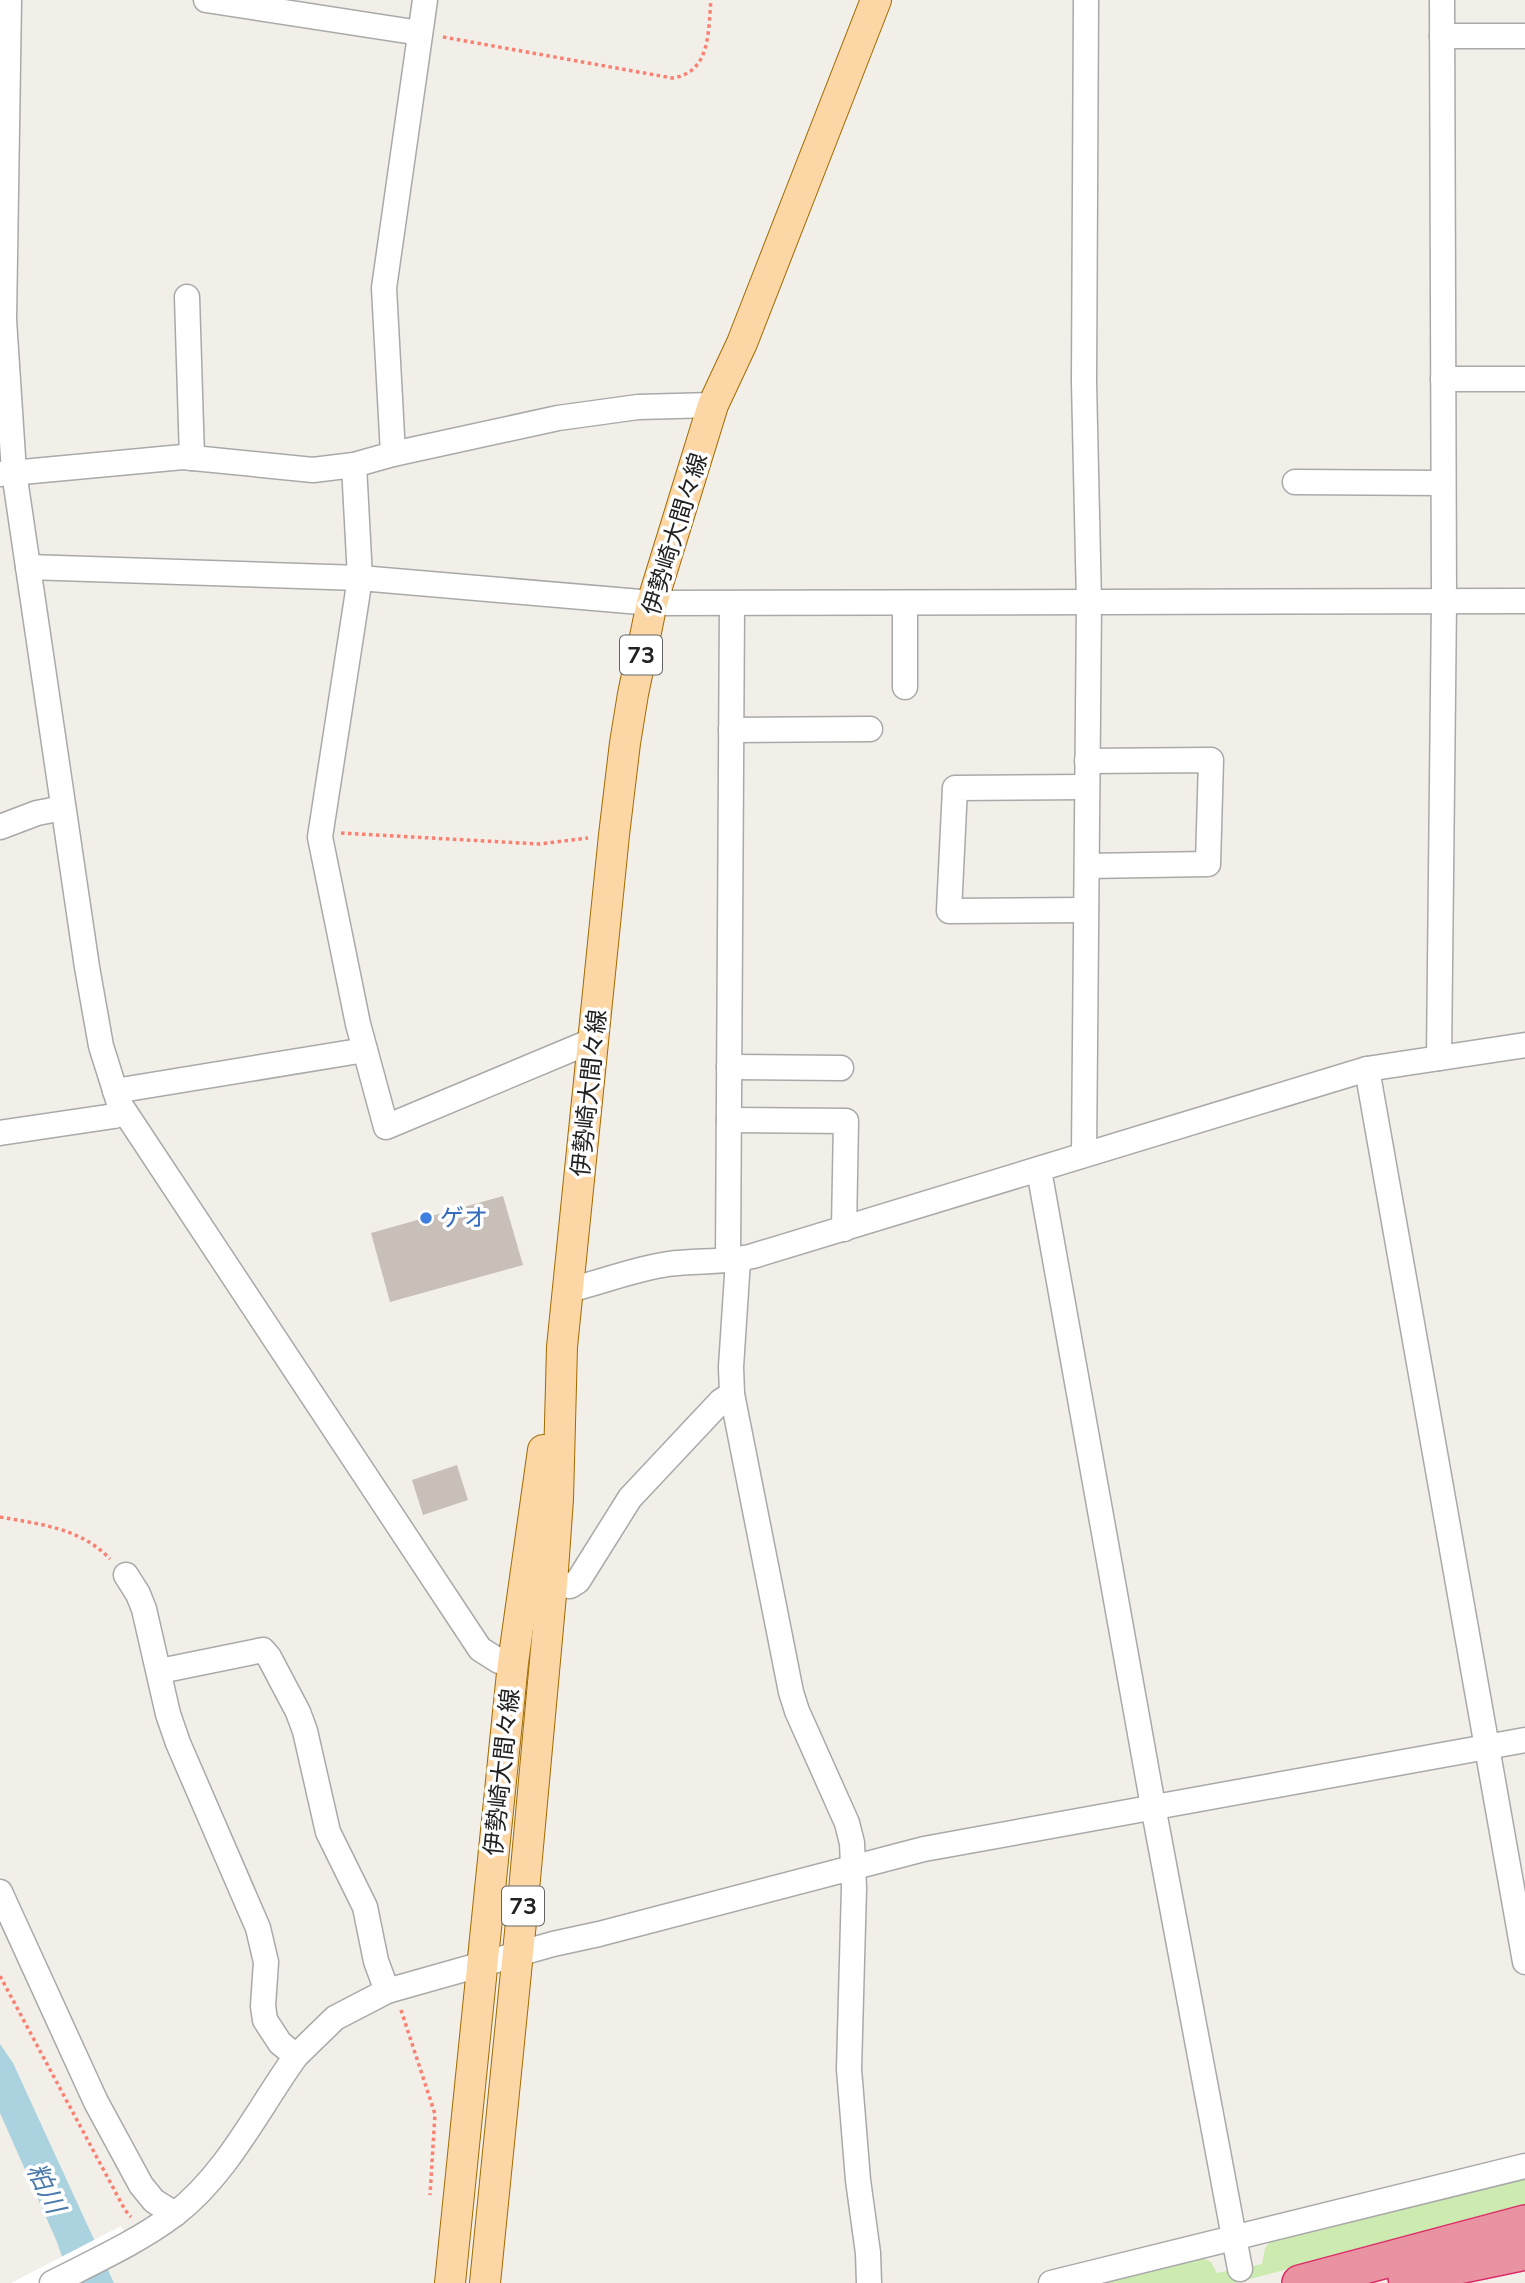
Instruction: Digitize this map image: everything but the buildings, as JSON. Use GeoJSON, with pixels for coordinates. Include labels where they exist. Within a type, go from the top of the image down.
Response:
{"type":"FeatureCollection","features":[{"type":"Feature","properties":{"kind":"highway"},"geometry":{"type":"LineString","coordinates":[[1300,2283],[1525,2223]]}},
{"type":"Feature","properties":{"kind":"highway"},"geometry":{"type":"LineString","coordinates":[[1378,2283],[1525,2252]]}},
{"type":"Feature","properties":{"kind":"main road","name":"伊勢崎大間々線"},"geometry":{"type":"LineString","coordinates":[[485,2283],[552,1584],[559,1475],[562,1347],[627,731],[652,603],[713,405],[742,343],[876,0]]}},
{"type":"Feature","properties":{"kind":"main road","name":"伊勢崎大間々線"},"geometry":{"type":"LineString","coordinates":[[450,2283],[513,1663],[548,1406],[562,1347]]}},
{"type":"Feature","properties":{"kind":"street"},"geometry":{"type":"LineString","coordinates":[[9,0],[3,181],[7,473],[28,567],[86,967],[101,1046],[120,1101],[480,1649],[499,1661],[513,1663]]}},
{"type":"Feature","properties":{"kind":"street"},"geometry":{"type":"LineString","coordinates":[[393,454],[384,288],[425,0]]}},
{"type":"Feature","properties":{"kind":"street"},"geometry":{"type":"LineString","coordinates":[[1084,1154],[1088,603],[1084,382],[1086,0]]}},
{"type":"Feature","properties":{"kind":"street"},"geometry":{"type":"LineString","coordinates":[[1439,1058],[1444,601],[1442,0]]}},
{"type":"Feature","properties":{"kind":"street"},"geometry":{"type":"LineString","coordinates":[[214,1],[420,33]]}},
{"type":"Feature","properties":{"kind":"street"},"geometry":{"type":"LineString","coordinates":[[1442,36],[1525,36]]}},
{"type":"Feature","properties":{"kind":"street"},"geometry":{"type":"LineString","coordinates":[[187,297],[192,458]]}},
{"type":"Feature","properties":{"kind":"street"},"geometry":{"type":"LineString","coordinates":[[1443,379],[1525,379]]}},
{"type":"Feature","properties":{"kind":"street"},"geometry":{"type":"LineString","coordinates":[[7,473],[183,457],[313,470],[354,465],[558,418],[638,407],[713,405]]}},
{"type":"Feature","properties":{"kind":"street"},"geometry":{"type":"LineString","coordinates":[[354,465],[360,578],[321,832],[365,1050],[386,1127],[594,1040]]}},
{"type":"Feature","properties":{"kind":"street"},"geometry":{"type":"LineString","coordinates":[[1295,482],[1443,483]]}},
{"type":"Feature","properties":{"kind":"street"},"geometry":{"type":"LineString","coordinates":[[28,567],[360,578],[652,603],[1525,601]]}},
{"type":"Feature","properties":{"kind":"street"},"geometry":{"type":"LineString","coordinates":[[732,604],[729,1120],[733,1394],[791,1692],[852,1843],[849,2069],[856,2167],[868,2253],[869,2283]]}},
{"type":"Feature","properties":{"kind":"street"},"geometry":{"type":"LineString","coordinates":[[905,604],[905,687]]}},
{"type":"Feature","properties":{"kind":"street"},"geometry":{"type":"LineString","coordinates":[[731,730],[870,729]]}},
{"type":"Feature","properties":{"kind":"street"},"geometry":{"type":"LineString","coordinates":[[1087,761],[1211,760],[1208,864],[1087,866]]}},
{"type":"Feature","properties":{"kind":"street"},"geometry":{"type":"LineString","coordinates":[[1086,911],[950,911],[955,788],[1087,787]]}},
{"type":"Feature","properties":{"kind":"street"},"geometry":{"type":"LineString","coordinates":[[0,827],[37,813],[63,807]]}},
{"type":"Feature","properties":{"kind":"street"},"geometry":{"type":"LineString","coordinates":[[569,1290],[630,1272],[666,1265],[701,1260],[733,1260],[844,1229],[1367,1069],[1525,1045]]}},
{"type":"Feature","properties":{"kind":"street"},"geometry":{"type":"LineString","coordinates":[[120,1101],[365,1050]]}},
{"type":"Feature","properties":{"kind":"street"},"geometry":{"type":"LineString","coordinates":[[729,1067],[841,1068]]}},
{"type":"Feature","properties":{"kind":"street"},"geometry":{"type":"LineString","coordinates":[[1367,1069],[1525,1962]]}},
{"type":"Feature","properties":{"kind":"street"},"geometry":{"type":"LineString","coordinates":[[0,1133],[114,1116],[120,1101]]}},
{"type":"Feature","properties":{"kind":"street"},"geometry":{"type":"LineString","coordinates":[[729,1120],[846,1121],[844,1229]]}},
{"type":"Feature","properties":{"kind":"street"},"geometry":{"type":"LineString","coordinates":[[1039,1170],[1153,1806],[1240,2269]]}},
{"type":"Feature","properties":{"kind":"street"},"geometry":{"type":"LineString","coordinates":[[552,1584],[570,1586],[578,1581],[630,1498],[654,1469],[721,1401],[733,1394]]}},
{"type":"Feature","properties":{"kind":"street"},"geometry":{"type":"LineString","coordinates":[[126,1576],[144,1609],[168,1714],[178,1743],[258,1928],[266,1962],[263,2006],[265,2020],[280,2043],[296,2056]]}},
{"type":"Feature","properties":{"kind":"street"},"geometry":{"type":"LineString","coordinates":[[160,1671],[262,1650],[269,1657],[305,1731],[328,1832],[365,1908],[376,1961],[387,1991]]}},
{"type":"Feature","properties":{"kind":"street"},"geometry":{"type":"LineString","coordinates":[[52,2283],[132,2231],[175,2214],[211,2179],[296,2056],[335,2018],[387,1991],[482,1963],[853,1866],[1002,1833],[1525,1740]]}},
{"type":"Feature","properties":{"kind":"street"},"geometry":{"type":"LineString","coordinates":[[0,1892],[96,2102],[141,2185],[154,2201],[175,2214]]}},
{"type":"Feature","properties":{"kind":"street"},"geometry":{"type":"LineString","coordinates":[[1051,2283],[1525,2166]]}},
{"type":"Feature","properties":{"kind":"path"},"geometry":{"type":"LineString","coordinates":[[420,33],[672,78],[690,74],[703,56],[711,0]]}},
{"type":"Feature","properties":{"kind":"path"},"geometry":{"type":"LineString","coordinates":[[321,832],[540,844],[614,835]]}},
{"type":"Feature","properties":{"kind":"path"},"geometry":{"type":"LineString","coordinates":[[0,1517],[70,1531],[101,1549],[126,1576]]}},
{"type":"Feature","properties":{"kind":"path"},"geometry":{"type":"LineString","coordinates":[[0,1976],[125,2210],[132,2231]]}},
{"type":"Feature","properties":{"kind":"path"},"geometry":{"type":"LineString","coordinates":[[387,1991],[403,2013],[435,2114],[430,2195]]}},
{"type":"Feature","properties":{"kind":"green space"},"geometry":{"type":"Polygon","coordinates":[[[1525,2178],[1525,2206],[1235,2283],[1090,2283],[1203,2258],[1211,2262],[1217,2273],[1262,2264],[1265,2248],[1270,2242],[1525,2178]]]}},
{"type":"Feature","properties":{"kind":"water","name":"粕川"},"geometry":{"type":"Polygon","coordinates":[[[0,2044],[13,2063],[114,2283],[71,2283],[57,2242],[0,2113],[0,2044]]]}},
{"type":"Feature","properties":{"kind":"pier"},"geometry":{"type":"Polygon","coordinates":[[[121,2226],[135,2251],[74,2283],[11,2283],[121,2226]]]}},
{"type":"Feature","properties":{"kind":"place","name":"ゲオ"},"geometry":{"type":"Point","coordinates":[426,1218]}}]}
